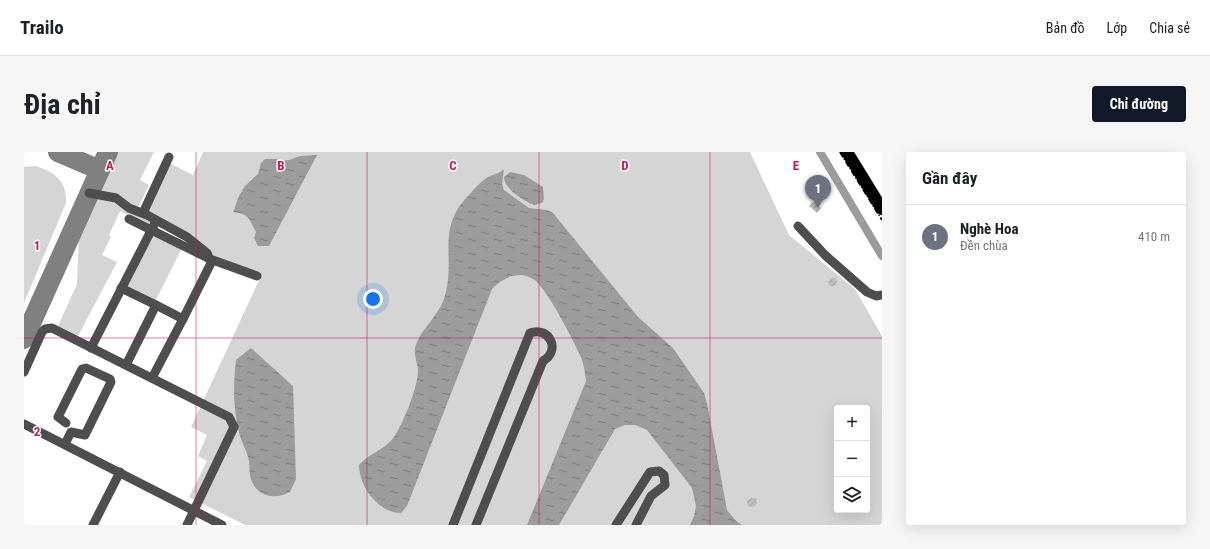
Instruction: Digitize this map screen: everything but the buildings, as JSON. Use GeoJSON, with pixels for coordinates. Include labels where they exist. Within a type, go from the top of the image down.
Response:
{"type":"FeatureCollection","features":[{"type":"Feature","properties":{"kind":"highway"},"geometry":{"type":"LineString","coordinates":[[848,152],[882,209]]}},
{"type":"Feature","properties":{"kind":"lane"},"geometry":{"type":"LineString","coordinates":[[142,213],[169,157]]}},
{"type":"Feature","properties":{"kind":"lane"},"geometry":{"type":"LineString","coordinates":[[89,193],[116,198],[129,208],[156,220],[195,243],[207,253],[210,259],[211,263],[152,378]]}},
{"type":"Feature","properties":{"kind":"lane"},"geometry":{"type":"LineString","coordinates":[[129,218],[210,259],[257,276]]}},
{"type":"Feature","properties":{"kind":"lane"},"geometry":{"type":"LineString","coordinates":[[91,348],[156,220]]}},
{"type":"Feature","properties":{"kind":"lane"},"geometry":{"type":"LineString","coordinates":[[798,226],[825,255],[867,292],[876,296],[882,295]]}},
{"type":"Feature","properties":{"kind":"lane"},"geometry":{"type":"LineString","coordinates":[[121,288],[183,319]]}},
{"type":"Feature","properties":{"kind":"lane"},"geometry":{"type":"LineString","coordinates":[[126,365],[156,305]]}},
{"type":"Feature","properties":{"kind":"lane"},"geometry":{"type":"LineString","coordinates":[[24,372],[45,329],[52,328],[224,414],[232,422],[234,427],[187,525]]}},
{"type":"Feature","properties":{"kind":"lane"},"geometry":{"type":"LineString","coordinates":[[453,525],[530,334],[535,332],[545,333],[552,340],[552,350],[547,358],[542,361],[476,525]]}},
{"type":"Feature","properties":{"kind":"lane"},"geometry":{"type":"LineString","coordinates":[[65,444],[71,432],[85,434],[111,382],[110,379],[86,368],[82,369],[58,417],[66,423]]}},
{"type":"Feature","properties":{"kind":"lane"},"geometry":{"type":"LineString","coordinates":[[24,424],[222,525]]}},
{"type":"Feature","properties":{"kind":"lane"},"geometry":{"type":"LineString","coordinates":[[616,525],[650,472],[659,471],[666,478],[665,485],[651,496],[636,525]]}},
{"type":"Feature","properties":{"kind":"lane"},"geometry":{"type":"LineString","coordinates":[[93,525],[120,472]]}},
{"type":"Feature","properties":{"kind":"shaded area"},"geometry":{"type":"Polygon","coordinates":[[[112,152],[154,152],[140,180],[149,185],[138,208],[95,191],[112,152]]]}},
{"type":"Feature","properties":{"kind":"shaded area"},"geometry":{"type":"Polygon","coordinates":[[[203,152],[750,152],[789,235],[855,289],[882,336],[882,525],[245,525],[189,497],[207,461],[198,456],[207,435],[191,427],[261,276],[212,256],[147,211],[169,163],[193,175],[203,152]]]}},
{"type":"Feature","properties":{"kind":"shaded area"},"geometry":{"type":"Polygon","coordinates":[[[35,166],[48,171],[58,178],[62,183],[66,195],[66,203],[24,303],[24,167],[35,166]]]}},
{"type":"Feature","properties":{"kind":"shaded area"},"geometry":{"type":"Polygon","coordinates":[[[93,196],[108,198],[152,223],[150,226],[120,211],[109,235],[111,237],[102,255],[117,262],[78,336],[58,326],[77,284],[79,235],[82,222],[93,196]]]}},
{"type":"Feature","properties":{"kind":"shaded area"},"geometry":{"type":"Polygon","coordinates":[[[154,234],[182,248],[155,302],[126,288],[154,234]]]}},
{"type":"Feature","properties":{"kind":"water"},"geometry":{"type":"Polygon","coordinates":[[[317,155],[269,246],[258,246],[254,238],[256,232],[250,220],[242,214],[233,212],[239,196],[245,186],[258,174],[261,163],[265,159],[277,159],[281,161],[300,156],[317,155]]]}},
{"type":"Feature","properties":{"kind":"water"},"geometry":{"type":"Polygon","coordinates":[[[504,169],[502,184],[504,190],[529,208],[547,210],[553,213],[638,317],[673,348],[704,393],[727,510],[735,520],[742,525],[690,525],[696,506],[692,488],[647,430],[635,425],[625,425],[615,429],[559,525],[527,525],[586,381],[581,357],[552,303],[539,284],[533,279],[522,275],[511,276],[492,289],[407,506],[401,513],[393,512],[385,508],[371,497],[362,481],[359,465],[390,442],[402,423],[410,404],[418,376],[415,356],[417,341],[438,312],[444,299],[449,271],[448,245],[452,221],[458,209],[482,181],[504,169]]]}},
{"type":"Feature","properties":{"kind":"water"},"geometry":{"type":"Polygon","coordinates":[[[510,172],[524,175],[543,187],[544,199],[542,203],[534,205],[511,190],[507,186],[504,177],[510,172]]]}},
{"type":"Feature","properties":{"kind":"water"},"geometry":{"type":"Polygon","coordinates":[[[251,348],[293,386],[296,479],[290,492],[284,495],[265,495],[256,488],[252,482],[249,459],[240,436],[236,417],[234,389],[236,360],[251,348]]]}},
{"type":"Feature","properties":{"kind":"waterway"},"geometry":{"type":"LineString","coordinates":[[820,152],[882,256]]}},
{"type":"Feature","properties":{"kind":"taxiway"},"geometry":{"type":"LineString","coordinates":[[58,152],[100,170]]}},
{"type":"Feature","properties":{"kind":"taxiway"},"geometry":{"type":"LineString","coordinates":[[24,339],[108,152]]}},
{"type":"Feature","properties":{"kind":"railway"},"geometry":{"type":"LineString","coordinates":[[840,152],[882,220]]}},
{"type":"Feature","properties":{"kind":"place","name":"Nghè Hoa"},"geometry":{"type":"Point","coordinates":[818,208]}}]}
